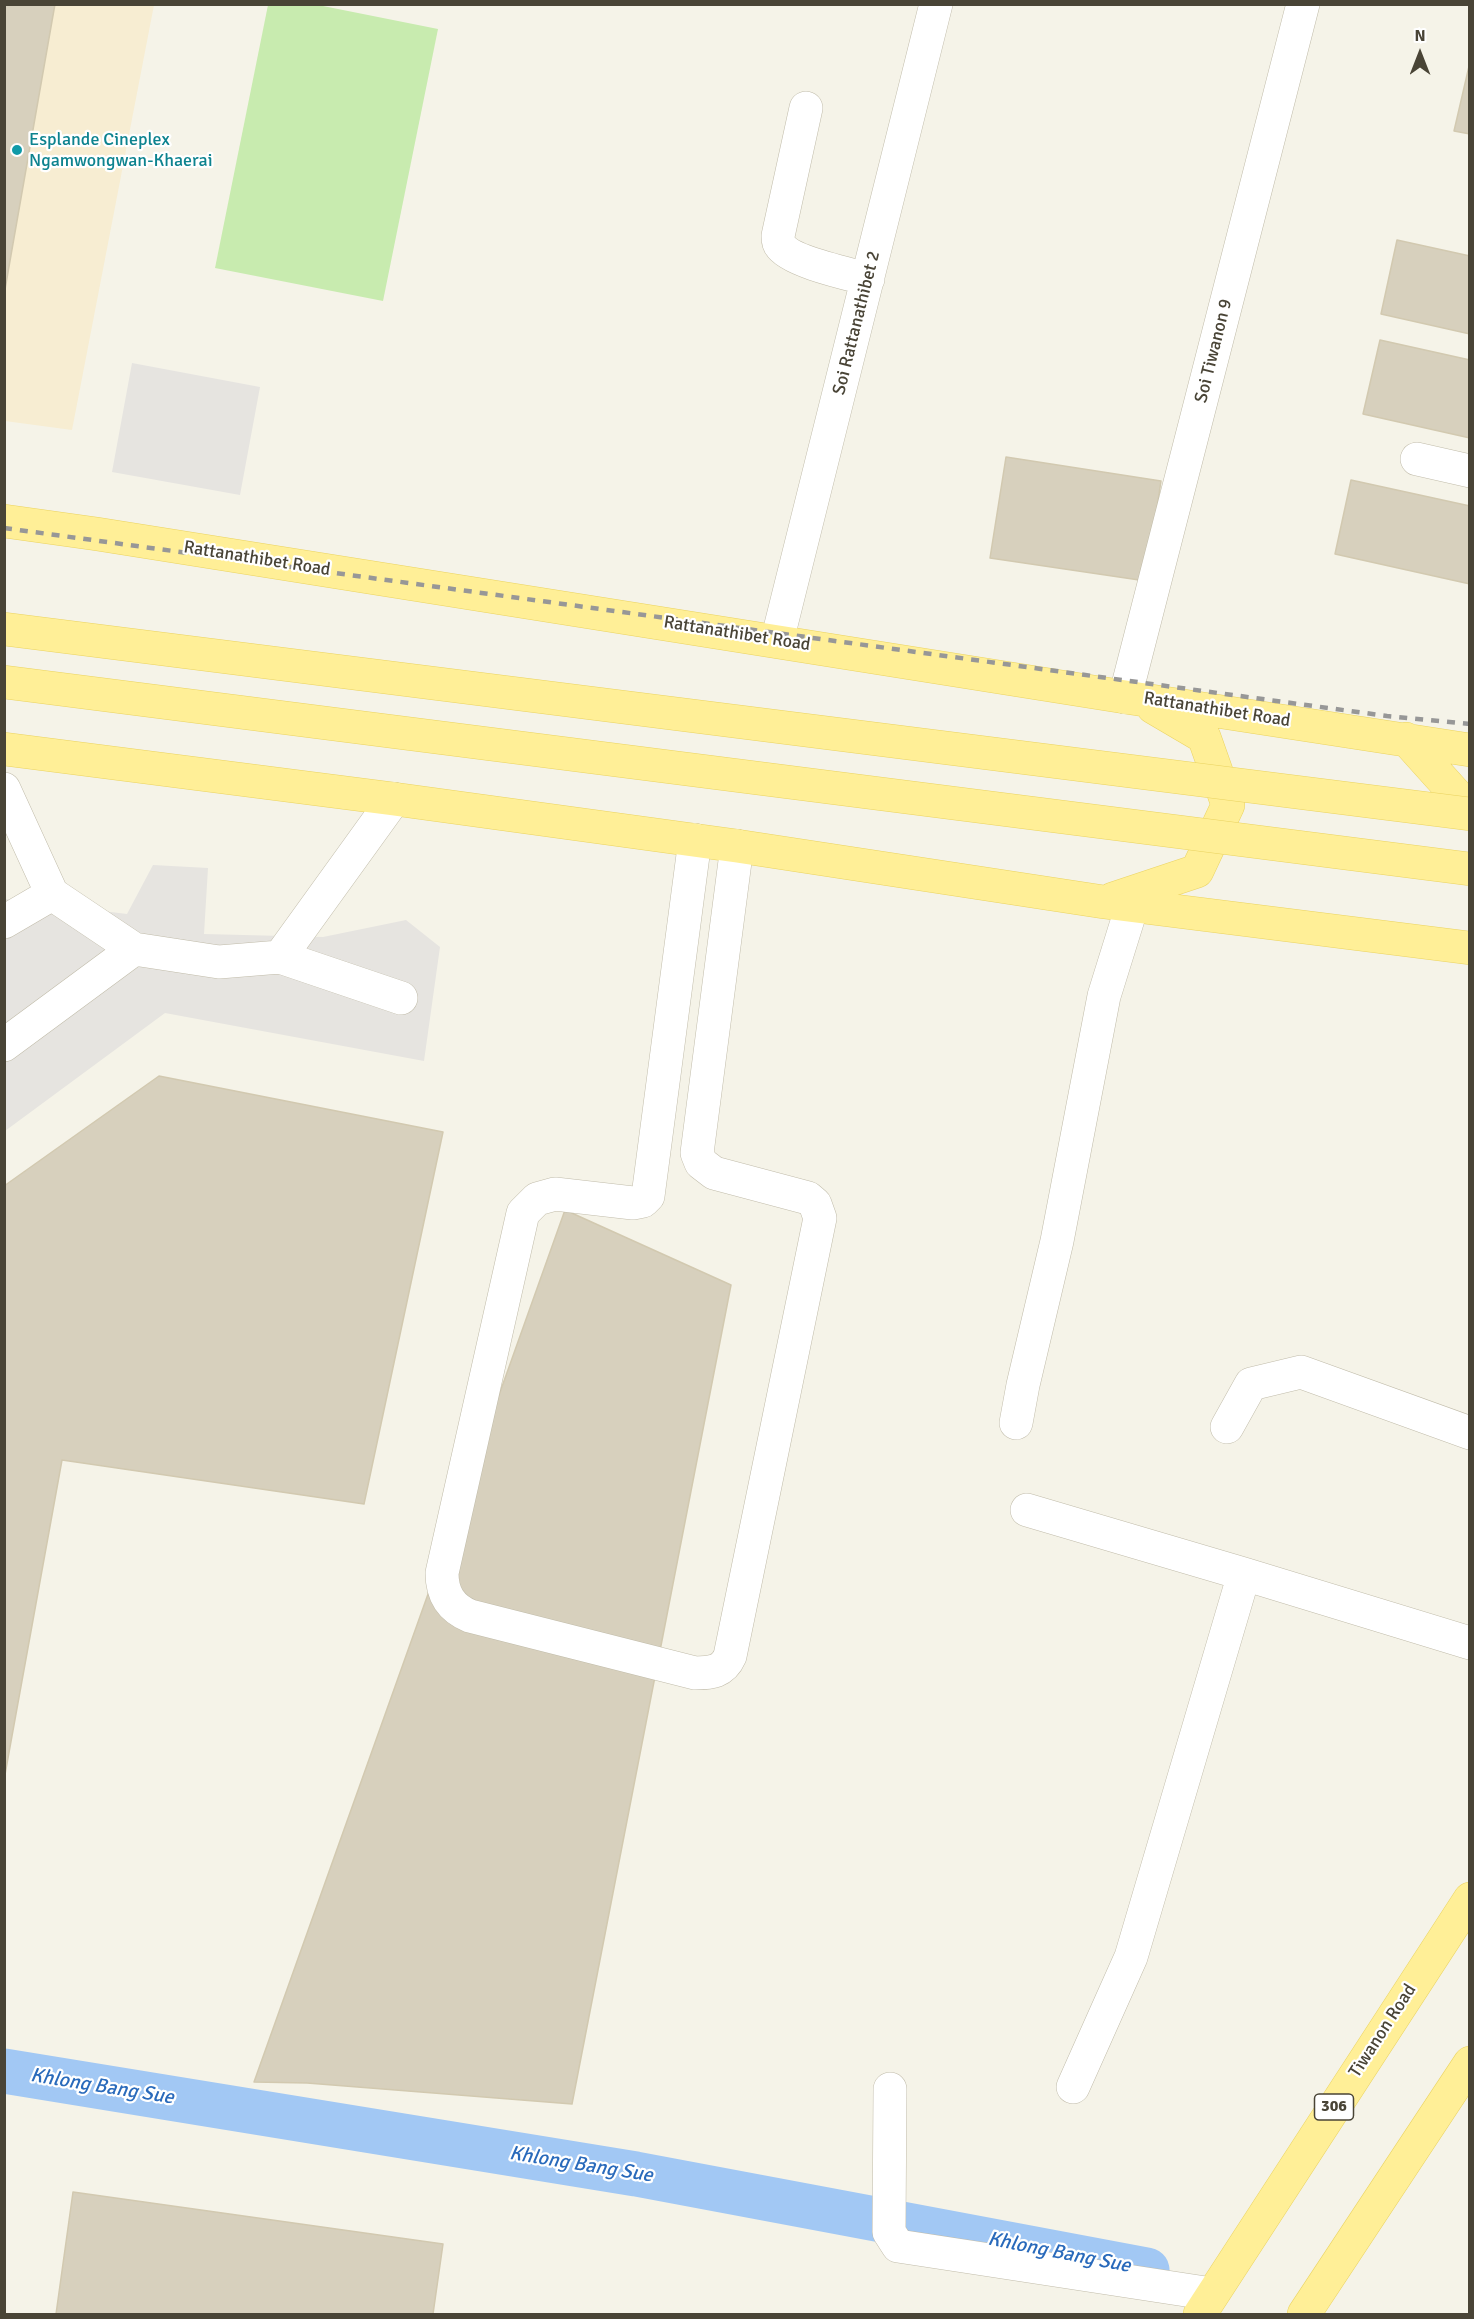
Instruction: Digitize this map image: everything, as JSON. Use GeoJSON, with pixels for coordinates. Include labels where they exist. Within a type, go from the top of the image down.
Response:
{"type":"FeatureCollection","features":[{"type":"Feature","properties":{"kind":"main road","name":"Rattanathibet Road"},"geometry":{"type":"LineString","coordinates":[[4,521],[1470,750]]}},
{"type":"Feature","properties":{"kind":"main road"},"geometry":{"type":"LineString","coordinates":[[4,629],[1470,814]]}},
{"type":"Feature","properties":{"kind":"main road"},"geometry":{"type":"LineString","coordinates":[[4,682],[1470,869]]}},
{"type":"Feature","properties":{"kind":"main road"},"geometry":{"type":"LineString","coordinates":[[1118,904],[1197,871],[1228,805],[1204,737],[1131,698]]}},
{"type":"Feature","properties":{"kind":"main road"},"geometry":{"type":"LineString","coordinates":[[1406,739],[1459,798],[1470,805]]}},
{"type":"Feature","properties":{"kind":"main road"},"geometry":{"type":"LineString","coordinates":[[4,749],[696,840],[1118,904],[1470,948]]}},
{"type":"Feature","properties":{"kind":"main road","name":"Tiwanon Road"},"geometry":{"type":"LineString","coordinates":[[1206,2304],[1470,1899]]}},
{"type":"Feature","properties":{"kind":"main road"},"geometry":{"type":"LineString","coordinates":[[1304,2314],[1470,2063]]}},
{"type":"Feature","properties":{"kind":"street","name":"Soi Rattanathibet 2"},"geometry":{"type":"LineString","coordinates":[[777,641],[936,4]]}},
{"type":"Feature","properties":{"kind":"street","name":"Soi Tiwanon 9"},"geometry":{"type":"LineString","coordinates":[[1131,698],[1303,4]]}},
{"type":"Feature","properties":{"kind":"street"},"geometry":{"type":"LineString","coordinates":[[806,108],[778,236],[780,245],[788,253],[806,262],[868,279]]}},
{"type":"Feature","properties":{"kind":"street"},"geometry":{"type":"LineString","coordinates":[[1417,459],[1470,471]]}},
{"type":"Feature","properties":{"kind":"street"},"geometry":{"type":"LineString","coordinates":[[4,789],[52,894],[134,949],[219,962],[280,957],[401,998]]}},
{"type":"Feature","properties":{"kind":"street"},"geometry":{"type":"LineString","coordinates":[[280,957],[394,799]]}},
{"type":"Feature","properties":{"kind":"street"},"geometry":{"type":"LineString","coordinates":[[696,840],[648,1196],[643,1201],[633,1203],[555,1194],[537,1199],[523,1213],[442,1573],[442,1586],[447,1599],[457,1609],[470,1616],[695,1674],[714,1672],[723,1666],[730,1656],[820,1218],[815,1204],[808,1198],[714,1173],[701,1163],[697,1153],[737,846]]}},
{"type":"Feature","properties":{"kind":"street"},"geometry":{"type":"LineString","coordinates":[[4,922],[52,894]]}},
{"type":"Feature","properties":{"kind":"street"},"geometry":{"type":"LineString","coordinates":[[1016,1423],[1057,1240],[1104,996],[1118,904]]}},
{"type":"Feature","properties":{"kind":"street"},"geometry":{"type":"LineString","coordinates":[[4,1045],[134,949]]}},
{"type":"Feature","properties":{"kind":"street"},"geometry":{"type":"LineString","coordinates":[[1227,1427],[1251,1384],[1301,1372],[1470,1433]]}},
{"type":"Feature","properties":{"kind":"street"},"geometry":{"type":"LineString","coordinates":[[1027,1510],[1470,1643]]}},
{"type":"Feature","properties":{"kind":"street"},"geometry":{"type":"LineString","coordinates":[[1072,2087],[1131,1957],[1244,1574]]}},
{"type":"Feature","properties":{"kind":"street"},"geometry":{"type":"LineString","coordinates":[[890,2089],[889,2232],[898,2246],[1206,2304]]}},
{"type":"Feature","properties":{"kind":"shaded area"},"geometry":{"type":"Polygon","coordinates":[[[5,5],[154,5],[72,430],[5,421],[5,5]]]}},
{"type":"Feature","properties":{"kind":"shaded area"},"geometry":{"type":"Polygon","coordinates":[[[132,363],[260,387],[240,495],[112,472],[132,363]]]}},
{"type":"Feature","properties":{"kind":"shaded area"},"geometry":{"type":"Polygon","coordinates":[[[153,865],[208,868],[204,934],[323,937],[406,920],[440,947],[424,1061],[165,1013],[5,1131],[5,899],[127,914],[153,865]]]}},
{"type":"Feature","properties":{"kind":"green space"},"geometry":{"type":"Polygon","coordinates":[[[268,5],[318,5],[438,29],[383,301],[215,268],[268,5]]]}},
{"type":"Feature","properties":{"kind":"building","name":"Esplande Cineplex Ngamwongwan-Khaerai"},"geometry":{"type":"Polygon","coordinates":[[[4,4],[55,4],[4,295],[4,4]]]}},
{"type":"Feature","properties":{"kind":"building"},"geometry":{"type":"Polygon","coordinates":[[[1470,62],[1470,134],[1454,131],[1470,62]]]}},
{"type":"Feature","properties":{"kind":"building"},"geometry":{"type":"Polygon","coordinates":[[[1397,240],[1470,256],[1470,334],[1381,314],[1397,240]]]}},
{"type":"Feature","properties":{"kind":"building"},"geometry":{"type":"Polygon","coordinates":[[[1380,340],[1470,360],[1470,438],[1363,414],[1380,340]]]}},
{"type":"Feature","properties":{"kind":"building"},"geometry":{"type":"Polygon","coordinates":[[[1006,457],[1161,481],[1146,581],[990,558],[1006,457]]]}},
{"type":"Feature","properties":{"kind":"building"},"geometry":{"type":"Polygon","coordinates":[[[1351,480],[1470,506],[1470,584],[1335,554],[1351,480]]]}},
{"type":"Feature","properties":{"kind":"building"},"geometry":{"type":"Polygon","coordinates":[[[159,1076],[443,1132],[364,1504],[62,1460],[4,1780],[4,1186],[159,1076]]]}},
{"type":"Feature","properties":{"kind":"building"},"geometry":{"type":"Polygon","coordinates":[[[565,1210],[731,1285],[572,2104],[307,2083],[254,2082],[565,1210]]]}},
{"type":"Feature","properties":{"kind":"building"},"geometry":{"type":"Polygon","coordinates":[[[73,2192],[443,2244],[433,2314],[56,2314],[73,2192]]]}},
{"type":"Feature","properties":{"kind":"waterway","name":"Khlong Bang Sue"},"geometry":{"type":"LineString","coordinates":[[4,2071],[636,2174],[1147,2270]]}},
{"type":"Feature","properties":{"kind":"railway"},"geometry":{"type":"LineString","coordinates":[[4,528],[1387,716],[1470,724]]}},
{"type":"Feature","properties":{"kind":"place","name":"Esplande Cineplex Ngamwongwan-Khaerai"},"geometry":{"type":"Point","coordinates":[17,150]}}]}
